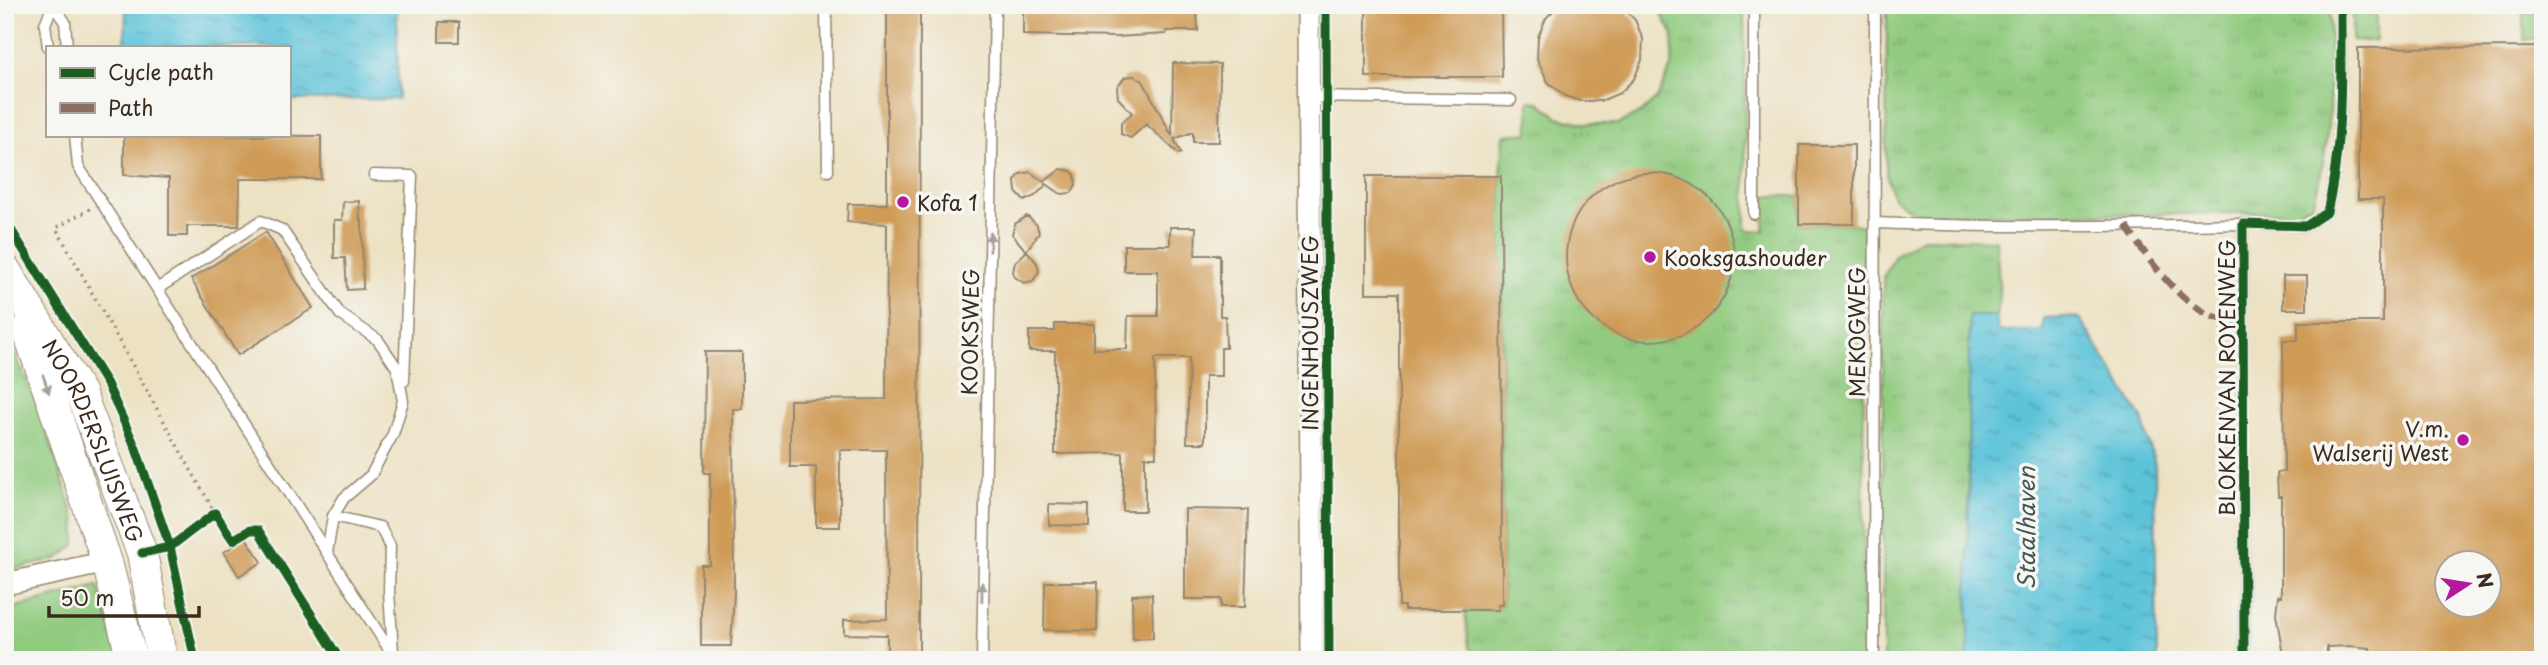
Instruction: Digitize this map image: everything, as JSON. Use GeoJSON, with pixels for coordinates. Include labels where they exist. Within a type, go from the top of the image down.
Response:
{"type":"FeatureCollection","features":[{"type":"Feature","properties":{"kind":"street","name":"INGENHOUSZWEG"},"geometry":{"type":"LineString","coordinates":[[1308,5],[1312,660]]}},
{"type":"Feature","properties":{"kind":"street","name":"NOORDERSLUISWEG"},"geometry":{"type":"LineString","coordinates":[[6,271],[80,392],[142,553],[162,660]]}},
{"type":"Feature","properties":{"kind":"street","name":"NOORDERSLUISWEG"},"geometry":{"type":"LineString","coordinates":[[6,271],[107,562],[132,660]]}},
{"type":"Feature","properties":{"kind":"street"},"geometry":{"type":"LineString","coordinates":[[5,584],[142,553]]}},
{"type":"Feature","properties":{"kind":"lane"},"geometry":{"type":"LineString","coordinates":[[48,46],[45,24],[53,5]]}},
{"type":"Feature","properties":{"kind":"lane"},"geometry":{"type":"LineString","coordinates":[[53,5],[65,22],[67,46]]}},
{"type":"Feature","properties":{"kind":"lane"},"geometry":{"type":"LineString","coordinates":[[826,5],[828,171]]}},
{"type":"Feature","properties":{"kind":"lane","name":"KOOKSWEG"},"geometry":{"type":"LineString","coordinates":[[982,660],[995,5]]}},
{"type":"Feature","properties":{"kind":"lane"},"geometry":{"type":"LineString","coordinates":[[1754,5],[1754,214]]}},
{"type":"Feature","properties":{"kind":"lane","name":"MEKOGWEG"},"geometry":{"type":"LineString","coordinates":[[1874,660],[1875,5]]}},
{"type":"Feature","properties":{"kind":"lane","name":"BLOKKENVAN ROYENWEG"},"geometry":{"type":"LineString","coordinates":[[1875,222],[1935,225],[2306,226],[2327,212],[2333,189],[2341,115],[2341,5]]}},
{"type":"Feature","properties":{"kind":"lane"},"geometry":{"type":"LineString","coordinates":[[1308,97],[1511,100]]}},
{"type":"Feature","properties":{"kind":"lane"},"geometry":{"type":"LineString","coordinates":[[75,136],[78,166],[394,657]]}},
{"type":"Feature","properties":{"kind":"lane"},"geometry":{"type":"LineString","coordinates":[[327,553],[333,516],[344,498],[372,475],[393,434],[403,401],[412,176],[374,175]]}},
{"type":"Feature","properties":{"kind":"lane"},"geometry":{"type":"LineString","coordinates":[[157,289],[261,221],[282,229],[340,314],[378,341],[397,368],[403,401]]}},
{"type":"Feature","properties":{"kind":"lane","name":"BLOKKENVAN ROYENWEG"},"geometry":{"type":"LineString","coordinates":[[2244,224],[2245,660]]}},
{"type":"Feature","properties":{"kind":"lane"},"geometry":{"type":"LineString","coordinates":[[333,516],[380,527],[390,546],[389,592],[394,657]]}},
{"type":"Feature","properties":{"kind":"path"},"geometry":{"type":"LineString","coordinates":[[101,203],[56,228],[221,522]]}},
{"type":"Feature","properties":{"kind":"path"},"geometry":{"type":"LineString","coordinates":[[204,521],[215,513]]}},
{"type":"Feature","properties":{"kind":"green space"},"geometry":{"type":"Polygon","coordinates":[[[1657,5],[1744,5],[1746,230],[1764,231],[1765,196],[1799,196],[1799,224],[1864,226],[1863,660],[1481,660],[1469,648],[1465,610],[1497,610],[1498,605],[1502,605],[1502,299],[1497,298],[1501,291],[1501,176],[1504,135],[1529,133],[1529,101],[1539,102],[1558,117],[1587,124],[1618,124],[1642,112],[1658,97],[1672,65],[1673,35],[1657,5]]]}},
{"type":"Feature","properties":{"kind":"green space"},"geometry":{"type":"Polygon","coordinates":[[[1887,5],[2330,5],[2327,132],[2312,205],[2293,212],[1916,214],[1893,197],[1886,172],[1887,5]]]}},
{"type":"Feature","properties":{"kind":"green space"},"geometry":{"type":"Polygon","coordinates":[[[2352,5],[2376,5],[2376,41],[2352,41],[2352,5]]]}},
{"type":"Feature","properties":{"kind":"green space"},"geometry":{"type":"Polygon","coordinates":[[[2524,5],[2543,5],[2543,40],[2524,40],[2524,5]]]}},
{"type":"Feature","properties":{"kind":"green space"},"geometry":{"type":"Polygon","coordinates":[[[1922,238],[1996,240],[2000,300],[1996,316],[1969,316],[1968,660],[1883,660],[1883,279],[1895,255],[1922,238]]]}},
{"type":"Feature","properties":{"kind":"green space"},"geometry":{"type":"Polygon","coordinates":[[[5,333],[39,408],[76,521],[75,545],[57,559],[5,571],[5,333]]]}},
{"type":"Feature","properties":{"kind":"green space"},"geometry":{"type":"Polygon","coordinates":[[[98,586],[120,660],[5,660],[5,610],[98,586]]]}},
{"type":"Feature","properties":{"kind":"water"},"geometry":{"type":"Polygon","coordinates":[[[126,5],[397,5],[398,99],[290,100],[290,46],[125,46],[126,5]]]}},
{"type":"Feature","properties":{"kind":"water","name":"Staalhaven"},"geometry":{"type":"Polygon","coordinates":[[[1969,316],[1996,316],[1998,331],[2042,331],[2044,318],[2080,319],[2142,419],[2155,465],[2157,660],[1968,660],[1969,316]]]}},
{"type":"Feature","properties":{"kind":"building","name":"Kofa 1"},"geometry":{"type":"Polygon","coordinates":[[[887,5],[920,5],[919,660],[887,660],[887,635],[844,634],[844,620],[887,619],[886,450],[840,450],[840,527],[816,527],[816,467],[790,467],[790,400],[886,399],[887,224],[847,222],[848,204],[887,204],[887,5]]]}},
{"type":"Feature","properties":{"kind":"building"},"geometry":{"type":"Polygon","coordinates":[[[1023,5],[1197,5],[1198,31],[1166,31],[1166,34],[1116,37],[1023,35],[1023,5]]]}},
{"type":"Feature","properties":{"kind":"building"},"geometry":{"type":"Polygon","coordinates":[[[1366,5],[1501,5],[1502,77],[1366,77],[1366,5]]]}},
{"type":"Feature","properties":{"kind":"building"},"geometry":{"type":"Polygon","coordinates":[[[1559,5],[1621,5],[1635,20],[1643,39],[1642,60],[1634,79],[1620,93],[1601,101],[1580,101],[1565,96],[1548,82],[1537,59],[1538,37],[1546,18],[1559,5]]]}},
{"type":"Feature","properties":{"kind":"building"},"geometry":{"type":"Polygon","coordinates":[[[439,22],[459,22],[459,42],[439,42],[439,22]]]}},
{"type":"Feature","properties":{"kind":"building","name":"V.m. Walserij West"},"geometry":{"type":"Polygon","coordinates":[[[2543,47],[2543,660],[2383,660],[2383,655],[2370,655],[2370,648],[2349,646],[2327,647],[2326,660],[2284,660],[2276,614],[2278,596],[2281,596],[2281,496],[2278,496],[2277,473],[2284,472],[2283,340],[2298,340],[2298,322],[2383,322],[2383,199],[2358,199],[2358,48],[2543,47]]]}},
{"type":"Feature","properties":{"kind":"building"},"geometry":{"type":"Polygon","coordinates":[[[1173,63],[1220,64],[1219,142],[1193,142],[1193,132],[1174,139],[1181,153],[1179,154],[1146,124],[1131,138],[1121,134],[1121,123],[1132,113],[1118,98],[1117,87],[1125,77],[1134,76],[1143,81],[1172,136],[1173,63]]]}},
{"type":"Feature","properties":{"kind":"building"},"geometry":{"type":"Polygon","coordinates":[[[124,136],[321,136],[321,179],[240,179],[239,226],[187,226],[187,236],[169,236],[169,178],[124,175],[124,136]]]}},
{"type":"Feature","properties":{"kind":"building"},"geometry":{"type":"Polygon","coordinates":[[[1799,145],[1854,145],[1854,224],[1799,224],[1799,145]]]}},
{"type":"Feature","properties":{"kind":"building"},"geometry":{"type":"Polygon","coordinates":[[[1061,169],[1071,171],[1075,175],[1076,185],[1071,193],[1061,194],[1045,183],[1035,196],[1024,201],[1016,192],[1015,181],[1020,174],[1030,172],[1044,182],[1061,169]]]}},
{"type":"Feature","properties":{"kind":"building","name":"Kooksgashouder"},"geometry":{"type":"Polygon","coordinates":[[[1650,173],[1682,180],[1709,198],[1727,225],[1734,257],[1727,289],[1709,316],[1682,334],[1650,341],[1618,334],[1591,316],[1573,289],[1566,257],[1573,225],[1591,198],[1618,180],[1650,173]]]}},
{"type":"Feature","properties":{"kind":"building"},"geometry":{"type":"Polygon","coordinates":[[[1366,176],[1501,176],[1502,605],[1498,605],[1498,610],[1404,610],[1404,606],[1399,606],[1399,293],[1366,293],[1366,176]]]}},
{"type":"Feature","properties":{"kind":"building"},"geometry":{"type":"Polygon","coordinates":[[[359,201],[362,220],[363,289],[347,290],[345,258],[334,258],[334,220],[342,220],[343,202],[359,201]]]}},
{"type":"Feature","properties":{"kind":"building"},"geometry":{"type":"Polygon","coordinates":[[[1027,216],[1037,225],[1039,233],[1026,251],[1012,234],[1015,224],[1027,216]]]}},
{"type":"Feature","properties":{"kind":"building"},"geometry":{"type":"Polygon","coordinates":[[[1170,227],[1196,227],[1195,255],[1220,255],[1220,316],[1225,316],[1226,348],[1221,348],[1221,376],[1205,376],[1205,443],[1187,443],[1189,358],[1155,358],[1156,457],[1145,457],[1145,511],[1123,511],[1123,453],[1055,454],[1055,351],[1029,351],[1029,331],[1055,331],[1055,324],[1094,324],[1094,349],[1127,349],[1128,316],[1158,316],[1158,271],[1124,271],[1124,245],[1170,245],[1170,227]]]}},
{"type":"Feature","properties":{"kind":"building"},"geometry":{"type":"Polygon","coordinates":[[[266,232],[313,308],[238,355],[191,279],[266,232]]]}},
{"type":"Feature","properties":{"kind":"building"},"geometry":{"type":"Polygon","coordinates":[[[1027,251],[1037,263],[1039,271],[1033,281],[1024,283],[1015,277],[1013,272],[1015,262],[1027,251]]]}},
{"type":"Feature","properties":{"kind":"building"},"geometry":{"type":"Polygon","coordinates":[[[2283,276],[2307,276],[2307,309],[2283,309],[2283,276]]]}},
{"type":"Feature","properties":{"kind":"building"},"geometry":{"type":"Polygon","coordinates":[[[705,352],[742,352],[742,409],[733,409],[734,592],[731,646],[701,646],[701,565],[710,565],[710,473],[704,473],[705,352]]]}},
{"type":"Feature","properties":{"kind":"building"},"geometry":{"type":"Polygon","coordinates":[[[1049,504],[1089,505],[1089,526],[1049,525],[1049,504]]]}},
{"type":"Feature","properties":{"kind":"building"},"geometry":{"type":"Polygon","coordinates":[[[1185,509],[1248,510],[1245,607],[1221,607],[1221,599],[1185,599],[1185,509]]]}},
{"type":"Feature","properties":{"kind":"building"},"geometry":{"type":"Polygon","coordinates":[[[246,538],[262,562],[239,576],[224,552],[246,538]]]}},
{"type":"Feature","properties":{"kind":"building"},"geometry":{"type":"Polygon","coordinates":[[[1045,582],[1098,582],[1097,631],[1044,630],[1045,582]]]}},
{"type":"Feature","properties":{"kind":"building"},"geometry":{"type":"Polygon","coordinates":[[[1152,594],[1153,638],[1133,639],[1132,595],[1152,594]]]}},
{"type":"Feature","properties":{"kind":"marked path"},"geometry":{"type":"LineString","coordinates":[[2126,226],[2153,264],[2187,301],[2212,316],[2244,323]]}},
{"type":"Feature","properties":{"kind":"cycle path"},"geometry":{"type":"LineString","coordinates":[[1326,5],[1329,660]]}},
{"type":"Feature","properties":{"kind":"cycle path"},"geometry":{"type":"LineString","coordinates":[[2244,660],[2243,224],[2306,226],[2327,212],[2338,135],[2341,5]]}},
{"type":"Feature","properties":{"kind":"cycle path"},"geometry":{"type":"LineString","coordinates":[[5,220],[107,384],[135,446],[170,547],[195,660]]}},
{"type":"Feature","properties":{"kind":"cycle path"},"geometry":{"type":"LineString","coordinates":[[142,553],[170,547],[215,513],[233,540],[250,530],[258,530],[340,660]]}},
{"type":"Feature","properties":{"kind":"place","name":"Kofa 1"},"geometry":{"type":"Point","coordinates":[903,202]}},
{"type":"Feature","properties":{"kind":"place","name":"Kooksgashouder"},"geometry":{"type":"Point","coordinates":[1650,257]}},
{"type":"Feature","properties":{"kind":"place","name":"V.m. Walserij West"},"geometry":{"type":"Point","coordinates":[2463,440]}}]}
